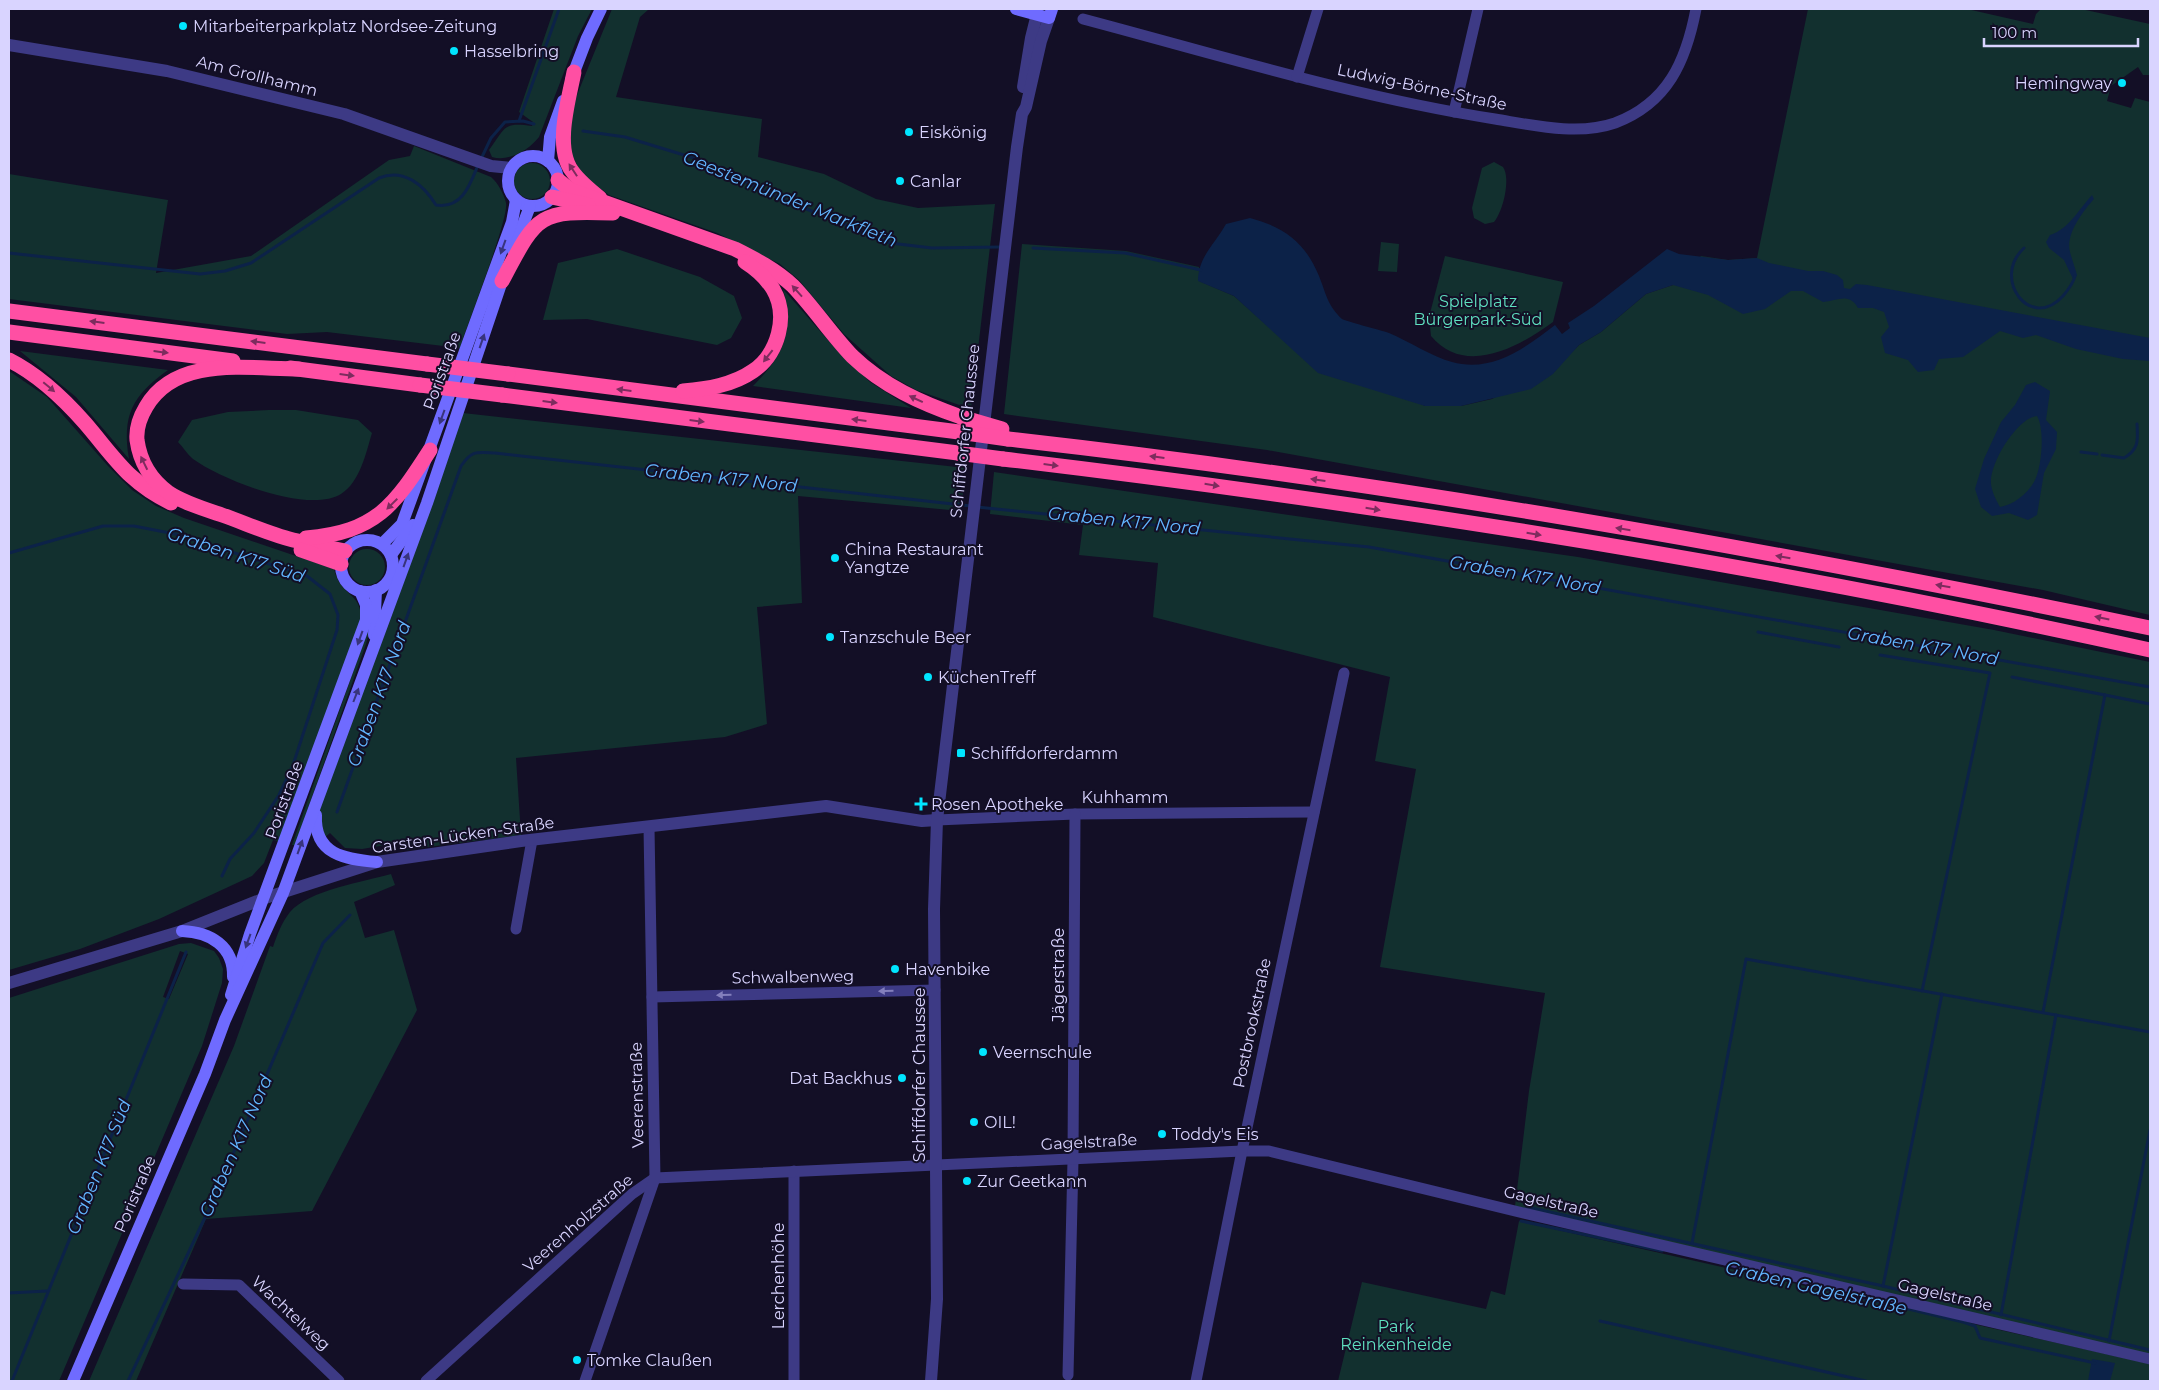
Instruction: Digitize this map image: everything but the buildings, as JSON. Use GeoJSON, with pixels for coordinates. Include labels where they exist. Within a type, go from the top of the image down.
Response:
{"type":"FeatureCollection","features":[{"type":"Feature","properties":{"kind":"highway"},"geometry":{"type":"LineString","coordinates":[[574,72],[563,134],[565,153],[571,170],[610,208]]}},
{"type":"Feature","properties":{"kind":"highway"},"geometry":{"type":"LineString","coordinates":[[558,180],[570,190],[610,208],[731,254],[756,270],[773,289],[780,317],[778,336],[773,351],[754,371],[742,378],[700,389],[649,393]]}},
{"type":"Feature","properties":{"kind":"highway"},"geometry":{"type":"LineString","coordinates":[[552,197],[610,208],[735,249],[759,261],[792,285],[839,341],[872,373],[918,400],[1005,434]]}},
{"type":"Feature","properties":{"kind":"highway"},"geometry":{"type":"LineString","coordinates":[[502,281],[526,238],[534,227],[548,217],[573,211],[610,208]]}},
{"type":"Feature","properties":{"kind":"highway"},"geometry":{"type":"LineString","coordinates":[[9,311],[960,432],[1005,434],[1400,492],[1698,541],[1988,594],[2150,628]]}},
{"type":"Feature","properties":{"kind":"highway"},"geometry":{"type":"LineString","coordinates":[[9,332],[1200,483],[1462,522],[1759,571],[2050,628],[2150,650]]}},
{"type":"Feature","properties":{"kind":"highway"},"geometry":{"type":"LineString","coordinates":[[9,360],[38,378],[55,392],[85,423],[118,465],[153,494],[188,510],[343,557]]}},
{"type":"Feature","properties":{"kind":"highway"},"geometry":{"type":"LineString","coordinates":[[299,369],[212,369],[184,374],[165,384],[153,396],[140,417],[137,435],[143,464],[155,482],[170,494],[192,504],[343,557]]}},
{"type":"Feature","properties":{"kind":"highway"},"geometry":{"type":"LineString","coordinates":[[292,540],[352,530],[379,516],[403,492],[430,450]]}},
{"type":"Feature","properties":{"kind":"main road"},"geometry":{"type":"LineString","coordinates":[[548,161],[550,137],[587,38],[601,9]]}},
{"type":"Feature","properties":{"kind":"main road"},"geometry":{"type":"LineString","coordinates":[[1016,9],[1046,12]]}},
{"type":"Feature","properties":{"kind":"main road"},"geometry":{"type":"LineString","coordinates":[[535,156],[550,137]]}},
{"type":"Feature","properties":{"kind":"main road"},"geometry":{"type":"LineString","coordinates":[[535,156],[548,161],[558,180],[552,197],[546,203],[530,206],[516,200],[509,190],[509,173],[521,159],[535,156]]}},
{"type":"Feature","properties":{"kind":"main road","name":"Poristraße"},"geometry":{"type":"LineString","coordinates":[[382,544],[402,524],[512,222],[516,200]]}},
{"type":"Feature","properties":{"kind":"main road","name":"Poristraße"},"geometry":{"type":"LineString","coordinates":[[73,1381],[205,1074],[226,1020],[283,893],[427,503],[502,281],[530,206]]}},
{"type":"Feature","properties":{"kind":"main road","name":"Poristraße"},"geometry":{"type":"LineString","coordinates":[[391,555],[408,534],[427,503]]}},
{"type":"Feature","properties":{"kind":"main road"},"geometry":{"type":"LineString","coordinates":[[366,540],[382,544],[391,555],[393,562],[391,576],[382,587],[376,590],[360,591],[354,588],[344,578],[343,557],[351,545],[366,540]]}},
{"type":"Feature","properties":{"kind":"main road","name":"Poristraße"},"geometry":{"type":"LineString","coordinates":[[372,655],[376,590]]}},
{"type":"Feature","properties":{"kind":"main road","name":"Poristraße"},"geometry":{"type":"LineString","coordinates":[[226,1020],[233,984],[366,620],[366,605],[360,591]]}},
{"type":"Feature","properties":{"kind":"main road"},"geometry":{"type":"LineString","coordinates":[[316,802],[315,828],[324,844],[345,859],[377,862]]}},
{"type":"Feature","properties":{"kind":"main road"},"geometry":{"type":"LineString","coordinates":[[182,930],[197,931],[209,935],[224,947],[234,966],[233,984]]}},
{"type":"Feature","properties":{"kind":"street"},"geometry":{"type":"LineString","coordinates":[[1297,77],[1318,9]]}},
{"type":"Feature","properties":{"kind":"street"},"geometry":{"type":"LineString","coordinates":[[1454,112],[1478,9]]}},
{"type":"Feature","properties":{"kind":"street","name":"Ludwig-Börne-Straße"},"geometry":{"type":"LineString","coordinates":[[1083,19],[1297,77],[1454,112],[1564,128],[1588,129],[1614,123],[1647,104],[1672,79],[1683,58],[1696,9]]}},
{"type":"Feature","properties":{"kind":"street","name":"Schiffdorfer Chaussee"},"geometry":{"type":"LineString","coordinates":[[932,1381],[938,1299],[935,990],[935,859],[937,820],[991,347],[1022,114],[1019,106],[1030,38],[1046,12]]}},
{"type":"Feature","properties":{"kind":"street","name":"Am Grollhamm"},"geometry":{"type":"LineString","coordinates":[[9,44],[205,80],[352,117],[509,173]]}},
{"type":"Feature","properties":{"kind":"street","name":"Postbrookstraße"},"geometry":{"type":"LineString","coordinates":[[1196,1381],[1242,1150],[1344,672]]}},
{"type":"Feature","properties":{"kind":"street","name":"Carsten-Lücken-Straße"},"geometry":{"type":"LineString","coordinates":[[9,983],[182,930],[265,898],[377,862],[532,840],[649,828],[826,806],[922,821],[937,820]]}},
{"type":"Feature","properties":{"kind":"street","name":"Kuhhamm"},"geometry":{"type":"LineString","coordinates":[[937,820],[1075,814],[1314,812]]}},
{"type":"Feature","properties":{"kind":"street","name":"Jägerstraße"},"geometry":{"type":"LineString","coordinates":[[1068,1376],[1073,1160],[1075,814]]}},
{"type":"Feature","properties":{"kind":"street","name":"Veerenstraße"},"geometry":{"type":"LineString","coordinates":[[585,1381],[655,1178],[649,828]]}},
{"type":"Feature","properties":{"kind":"street"},"geometry":{"type":"LineString","coordinates":[[516,929],[532,840]]}},
{"type":"Feature","properties":{"kind":"street","name":"Schwalbenweg"},"geometry":{"type":"LineString","coordinates":[[652,997],[935,990]]}},
{"type":"Feature","properties":{"kind":"street","name":"Gagelstraße"},"geometry":{"type":"LineString","coordinates":[[936,1165],[1073,1160],[1242,1150],[1269,1151],[1515,1211],[2150,1359]]}},
{"type":"Feature","properties":{"kind":"street","name":"Veerenholzstraße"},"geometry":{"type":"LineString","coordinates":[[426,1381],[632,1194],[655,1178],[936,1165]]}},
{"type":"Feature","properties":{"kind":"street","name":"Lerchenhöhe"},"geometry":{"type":"LineString","coordinates":[[794,1171],[794,1381]]}},
{"type":"Feature","properties":{"kind":"street","name":"Wachtelweg"},"geometry":{"type":"LineString","coordinates":[[183,1284],[239,1285],[339,1381]]}},
{"type":"Feature","properties":{"kind":"green space"},"geometry":{"type":"Polygon","coordinates":[[[554,9],[592,9],[578,36],[539,137],[518,154],[505,158],[492,157],[489,150],[502,131],[515,125],[532,126],[533,122],[519,112],[554,9]]]}},
{"type":"Feature","properties":{"kind":"green space"},"geometry":{"type":"Polygon","coordinates":[[[612,9],[649,9],[640,17],[616,97],[762,119],[758,157],[824,174],[876,199],[918,208],[995,204],[971,409],[916,390],[891,376],[844,334],[799,280],[780,264],[717,233],[609,195],[582,175],[570,151],[571,117],[577,95],[612,9]]]}},
{"type":"Feature","properties":{"kind":"green space"},"geometry":{"type":"Polygon","coordinates":[[[1808,9],[1967,9],[2033,24],[2036,14],[2041,9],[2081,9],[2150,24],[2150,75],[2143,75],[2138,67],[2111,86],[2107,101],[2131,108],[2135,98],[2150,102],[2150,615],[2043,590],[1267,450],[1004,414],[1022,244],[1126,251],[1199,267],[1199,281],[1234,296],[1268,326],[1425,406],[1461,406],[1492,399],[1569,355],[1579,345],[1601,332],[1646,294],[1673,285],[1701,256],[1728,260],[1757,258],[1808,9]]]}},
{"type":"Feature","properties":{"kind":"green space"},"geometry":{"type":"Polygon","coordinates":[[[414,146],[491,177],[496,182],[506,203],[495,250],[460,348],[327,332],[287,334],[9,299],[9,174],[168,200],[156,273],[251,256],[389,160],[410,156],[414,146]]]}},
{"type":"Feature","properties":{"kind":"green space"},"geometry":{"type":"Polygon","coordinates":[[[1494,162],[1503,167],[1505,172],[1505,195],[1494,222],[1485,224],[1474,218],[1472,208],[1482,168],[1494,162]]]}},
{"type":"Feature","properties":{"kind":"green space"},"geometry":{"type":"Polygon","coordinates":[[[532,163],[544,169],[550,181],[544,193],[532,199],[520,193],[514,181],[520,169],[532,163]]]}},
{"type":"Feature","properties":{"kind":"green space"},"geometry":{"type":"Polygon","coordinates":[[[1381,242],[1399,244],[1397,272],[1378,271],[1381,242]]]}},
{"type":"Feature","properties":{"kind":"green space"},"geometry":{"type":"Polygon","coordinates":[[[617,249],[700,277],[734,296],[742,318],[731,338],[717,345],[587,319],[543,320],[558,263],[617,249]]]}},
{"type":"Feature","properties":{"kind":"green space","name":"Spielplatz Bürgerpark-Süd"},"geometry":{"type":"Polygon","coordinates":[[[1445,256],[1563,282],[1553,322],[1524,341],[1492,354],[1460,355],[1445,348],[1431,336],[1429,317],[1445,256]]]}},
{"type":"Feature","properties":{"kind":"green space"},"geometry":{"type":"Polygon","coordinates":[[[783,289],[834,347],[870,382],[911,408],[753,386],[772,364],[784,342],[787,331],[787,318],[783,289]]]}},
{"type":"Feature","properties":{"kind":"green space"},"geometry":{"type":"Polygon","coordinates":[[[20,351],[168,370],[146,389],[132,408],[127,430],[129,459],[76,397],[20,351]]]}},
{"type":"Feature","properties":{"kind":"green space"},"geometry":{"type":"Polygon","coordinates":[[[9,371],[47,397],[108,466],[132,490],[156,506],[184,518],[334,569],[341,584],[358,603],[361,618],[280,842],[273,840],[264,863],[252,876],[159,919],[80,949],[9,970],[9,371]]]}},
{"type":"Feature","properties":{"kind":"green space"},"geometry":{"type":"Polygon","coordinates":[[[296,410],[358,420],[372,433],[358,475],[348,489],[341,494],[326,499],[308,500],[266,492],[244,485],[206,467],[193,459],[178,442],[192,420],[228,412],[296,410]]]}},
{"type":"Feature","properties":{"kind":"green space"},"geometry":{"type":"Polygon","coordinates":[[[463,413],[966,468],[961,511],[798,496],[802,603],[757,607],[767,724],[725,737],[516,758],[521,835],[404,850],[404,842],[362,849],[345,848],[330,833],[324,838],[319,822],[320,804],[463,413]]]}},
{"type":"Feature","properties":{"kind":"green space"},"geometry":{"type":"Polygon","coordinates":[[[994,472],[1578,557],[1994,630],[2150,662],[2150,1355],[1515,1206],[1529,1091],[1545,993],[1380,967],[1416,769],[1375,761],[1390,677],[1153,617],[1158,563],[1079,555],[1083,525],[990,514],[994,472]]]}},
{"type":"Feature","properties":{"kind":"green space"},"geometry":{"type":"Polygon","coordinates":[[[367,549],[379,555],[385,567],[379,579],[367,585],[355,579],[349,567],[355,555],[367,549]]]}},
{"type":"Feature","properties":{"kind":"green space"},"geometry":{"type":"Polygon","coordinates":[[[369,627],[366,644],[295,845],[292,845],[369,627]]]}},
{"type":"Feature","properties":{"kind":"green space"},"geometry":{"type":"Polygon","coordinates":[[[391,874],[395,885],[354,902],[365,938],[394,930],[417,1010],[312,1211],[206,1219],[136,1381],[89,1381],[234,1046],[270,946],[273,947],[285,920],[290,912],[299,904],[323,892],[391,874]]]}},
{"type":"Feature","properties":{"kind":"green space"},"geometry":{"type":"Polygon","coordinates":[[[191,943],[214,951],[223,969],[222,983],[202,1046],[59,1381],[9,1381],[9,998],[179,944],[191,943]],[[180,951],[163,997],[169,999],[188,954],[180,951]]]}},
{"type":"Feature","properties":{"kind":"green space","name":"Park Reinkenheide"},"geometry":{"type":"Polygon","coordinates":[[[1519,1221],[2150,1364],[2150,1381],[1338,1381],[1362,1282],[1486,1309],[1491,1291],[1505,1295],[1519,1221]]]}},
{"type":"Feature","properties":{"kind":"water"},"geometry":{"type":"Polygon","coordinates":[[[2092,195],[2094,199],[2080,217],[2070,238],[2070,252],[2077,275],[2074,281],[2064,260],[2049,248],[2046,242],[2050,235],[2063,228],[2073,218],[2092,195]]]}},
{"type":"Feature","properties":{"kind":"water"},"geometry":{"type":"Polygon","coordinates":[[[1250,218],[1283,231],[1300,245],[1313,264],[1330,304],[1342,319],[1389,333],[1445,360],[1467,365],[1481,364],[1507,356],[1520,350],[1555,325],[1562,334],[1570,328],[1568,323],[1594,306],[1667,249],[1679,254],[1728,260],[1757,258],[1769,263],[1808,271],[1823,271],[1837,275],[1843,280],[1844,288],[1850,289],[1856,284],[1867,285],[2150,338],[2150,361],[2123,359],[2076,349],[2036,335],[2023,338],[2000,331],[1963,357],[1939,359],[1934,370],[1918,372],[1908,360],[1885,353],[1881,337],[1889,327],[1884,312],[1873,308],[1858,308],[1851,300],[1842,299],[1823,302],[1803,291],[1791,291],[1765,309],[1743,314],[1708,295],[1673,285],[1646,294],[1601,332],[1579,345],[1553,374],[1531,389],[1461,406],[1425,406],[1318,373],[1234,296],[1198,281],[1204,258],[1226,224],[1250,218]]]}},
{"type":"Feature","properties":{"kind":"water"},"geometry":{"type":"Polygon","coordinates":[[[2035,382],[2050,391],[2046,420],[2057,432],[2056,449],[2044,473],[2037,515],[2028,520],[2009,513],[1992,516],[1981,507],[1975,489],[1984,459],[2001,422],[2015,405],[2026,385],[2035,382]],[[2037,416],[2021,425],[2013,433],[1999,454],[1991,484],[1994,496],[2000,507],[2010,504],[2028,491],[2037,476],[2042,449],[2037,416]]]}},
{"type":"Feature","properties":{"kind":"water"},"geometry":{"type":"Polygon","coordinates":[[[2092,1359],[2115,1363],[2110,1381],[2088,1381],[2092,1359]]]}},
{"type":"Feature","properties":{"kind":"waterway"},"geometry":{"type":"LineString","coordinates":[[519,121],[559,9]]}},
{"type":"Feature","properties":{"kind":"waterway","name":"Geestemünder Markfleth"},"geometry":{"type":"LineString","coordinates":[[481,159],[491,138],[505,122],[523,121],[534,124]]}},
{"type":"Feature","properties":{"kind":"waterway","name":"Geestemünder Markfleth"},"geometry":{"type":"LineString","coordinates":[[583,131],[625,137],[697,159],[782,199],[890,243],[932,248],[1000,247]]}},
{"type":"Feature","properties":{"kind":"waterway","name":"Geestemünder Markfleth"},"geometry":{"type":"LineString","coordinates":[[9,253],[200,274],[225,271],[251,263],[379,178],[396,175],[412,180],[431,197],[436,205],[445,205],[459,199],[464,194],[478,165]]}},
{"type":"Feature","properties":{"kind":"waterway","name":"Geestemünder Markfleth"},"geometry":{"type":"LineString","coordinates":[[1033,248],[1125,253],[1201,270]]}},
{"type":"Feature","properties":{"kind":"waterway"},"geometry":{"type":"LineString","coordinates":[[2024,248],[2015,260],[2012,273],[2013,286],[2019,297],[2027,305],[2038,308],[2050,306],[2063,296],[2072,284],[2075,276]]}},
{"type":"Feature","properties":{"kind":"waterway"},"geometry":{"type":"LineString","coordinates":[[2102,455],[2124,458],[2129,455],[2135,448],[2138,435],[2137,424]]}},
{"type":"Feature","properties":{"kind":"waterway"},"geometry":{"type":"LineString","coordinates":[[2081,452],[2097,454]]}},
{"type":"Feature","properties":{"kind":"waterway","name":"Graben K17 Nord"},"geometry":{"type":"LineString","coordinates":[[337,812],[461,466],[468,457],[475,453],[495,453],[971,506]]}},
{"type":"Feature","properties":{"kind":"waterway","name":"Graben K17 Nord"},"geometry":{"type":"LineString","coordinates":[[977,507],[1369,547],[2150,687]]}},
{"type":"Feature","properties":{"kind":"waterway","name":"Graben K17 Süd"},"geometry":{"type":"LineString","coordinates":[[9,553],[103,526],[134,526],[175,534],[307,576],[330,594],[338,615],[337,630],[293,765],[279,795],[254,833],[230,859],[222,876]]}},
{"type":"Feature","properties":{"kind":"waterway"},"geometry":{"type":"LineString","coordinates":[[1758,632],[1839,647]]}},
{"type":"Feature","properties":{"kind":"waterway"},"geometry":{"type":"LineString","coordinates":[[1880,655],[1990,673],[1922,991]]}},
{"type":"Feature","properties":{"kind":"waterway"},"geometry":{"type":"LineString","coordinates":[[2012,677],[2105,695],[2043,1012]]}},
{"type":"Feature","properties":{"kind":"waterway"},"geometry":{"type":"LineString","coordinates":[[2105,695],[2150,704]]}},
{"type":"Feature","properties":{"kind":"waterway","name":"Graben K17 Nord"},"geometry":{"type":"LineString","coordinates":[[128,1381],[216,1194],[323,943],[350,915]]}},
{"type":"Feature","properties":{"kind":"waterway","name":"Graben K17 Süd"},"geometry":{"type":"LineString","coordinates":[[12,1381],[186,952]]}},
{"type":"Feature","properties":{"kind":"waterway"},"geometry":{"type":"LineString","coordinates":[[1692,1243],[1746,959],[2150,1032]]}},
{"type":"Feature","properties":{"kind":"waterway"},"geometry":{"type":"LineString","coordinates":[[1883,1286],[1942,994]]}},
{"type":"Feature","properties":{"kind":"waterway"},"geometry":{"type":"LineString","coordinates":[[2001,1315],[2056,1015]]}},
{"type":"Feature","properties":{"kind":"waterway"},"geometry":{"type":"LineString","coordinates":[[2109,1341],[2150,1130]]}},
{"type":"Feature","properties":{"kind":"waterway"},"geometry":{"type":"LineString","coordinates":[[1527,1207],[1883,1286],[2150,1350]]}},
{"type":"Feature","properties":{"kind":"waterway","name":"Graben Gagelstraße"},"geometry":{"type":"LineString","coordinates":[[1521,1221],[1662,1251]]}},
{"type":"Feature","properties":{"kind":"waterway","name":"Graben Gagelstraße"},"geometry":{"type":"LineString","coordinates":[[1812,1286],[1963,1322],[1975,1326],[1980,1338],[2095,1363]]}},
{"type":"Feature","properties":{"kind":"waterway"},"geometry":{"type":"LineString","coordinates":[[9,1293],[47,1291]]}},
{"type":"Feature","properties":{"kind":"waterway"},"geometry":{"type":"LineString","coordinates":[[1600,1321],[1866,1381]]}},
{"type":"Feature","properties":{"kind":"place","name":"Mitarbeiterparkplatz Nordsee-Zeitung"},"geometry":{"type":"Point","coordinates":[183,26]}},
{"type":"Feature","properties":{"kind":"place","name":"Hasselbring"},"geometry":{"type":"Point","coordinates":[454,51]}},
{"type":"Feature","properties":{"kind":"place","name":"Hemingway"},"geometry":{"type":"Point","coordinates":[2122,83]}},
{"type":"Feature","properties":{"kind":"place","name":"Eiskönig"},"geometry":{"type":"Point","coordinates":[909,132]}},
{"type":"Feature","properties":{"kind":"place","name":"Canlar"},"geometry":{"type":"Point","coordinates":[900,181]}},
{"type":"Feature","properties":{"kind":"place","name":"China Restaurant Yangtze"},"geometry":{"type":"Point","coordinates":[835,558]}},
{"type":"Feature","properties":{"kind":"place","name":"Tanzschule Beer"},"geometry":{"type":"Point","coordinates":[830,637]}},
{"type":"Feature","properties":{"kind":"place","name":"KüchenTreff"},"geometry":{"type":"Point","coordinates":[928,677]}},
{"type":"Feature","properties":{"kind":"place","name":"Schiffdorferdamm"},"geometry":{"type":"Point","coordinates":[961,753]}},
{"type":"Feature","properties":{"kind":"place","name":"Rosen Apotheke"},"geometry":{"type":"Point","coordinates":[921,804]}},
{"type":"Feature","properties":{"kind":"place","name":"Havenbike"},"geometry":{"type":"Point","coordinates":[895,969]}},
{"type":"Feature","properties":{"kind":"place","name":"Veernschule"},"geometry":{"type":"Point","coordinates":[983,1052]}},
{"type":"Feature","properties":{"kind":"place","name":"Dat Backhus"},"geometry":{"type":"Point","coordinates":[902,1078]}},
{"type":"Feature","properties":{"kind":"place","name":"OIL!"},"geometry":{"type":"Point","coordinates":[974,1122]}},
{"type":"Feature","properties":{"kind":"place","name":"Toddy's Eis"},"geometry":{"type":"Point","coordinates":[1162,1134]}},
{"type":"Feature","properties":{"kind":"place","name":"Zur Geetkann"},"geometry":{"type":"Point","coordinates":[967,1181]}},
{"type":"Feature","properties":{"kind":"place","name":"Tomke Claußen"},"geometry":{"type":"Point","coordinates":[577,1360]}}]}
